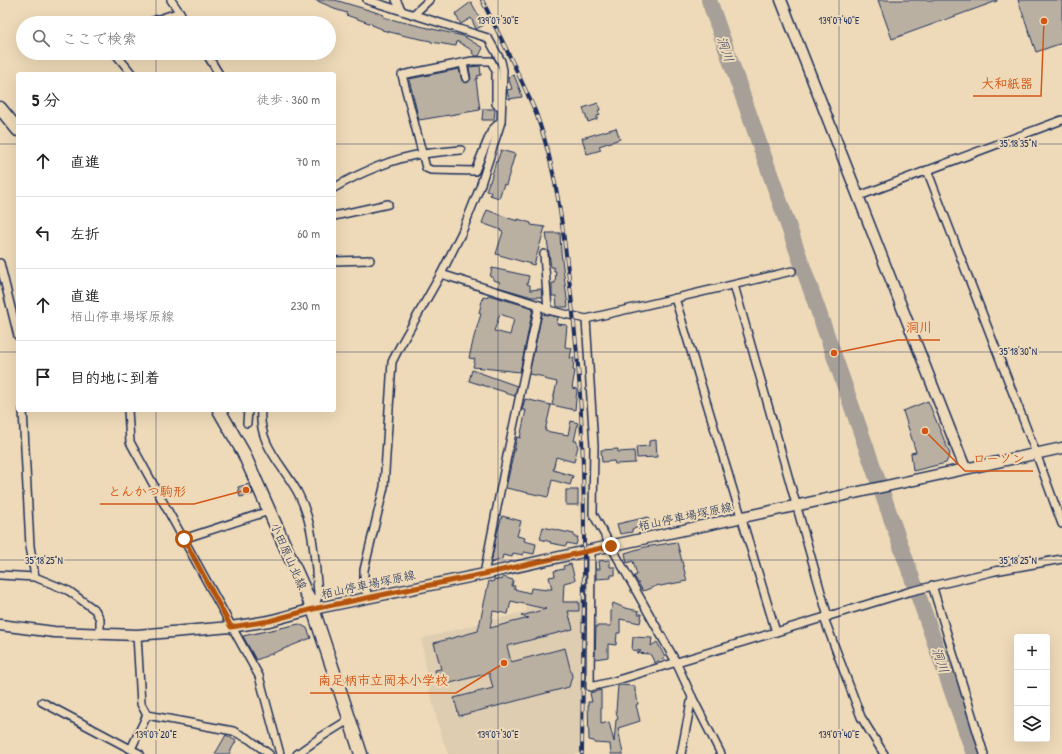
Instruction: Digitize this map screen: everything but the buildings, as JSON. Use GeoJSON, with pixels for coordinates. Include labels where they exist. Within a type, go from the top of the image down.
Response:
{"type":"FeatureCollection","features":[{"type":"Feature","properties":{"kind":"main road"},"geometry":{"type":"LineString","coordinates":[[0,108],[10,123]]}},
{"type":"Feature","properties":{"kind":"main road","name":"小田原山北線"},"geometry":{"type":"LineString","coordinates":[[220,412],[243,452],[313,609],[361,754]]}},
{"type":"Feature","properties":{"kind":"street"},"geometry":{"type":"LineString","coordinates":[[171,0],[183,16]]}},
{"type":"Feature","properties":{"kind":"street"},"geometry":{"type":"LineString","coordinates":[[367,0],[488,38],[501,61],[503,70],[501,122],[480,187],[462,232],[441,274],[392,362],[384,487],[364,570],[364,580],[368,598]]}},
{"type":"Feature","properties":{"kind":"street"},"geometry":{"type":"LineString","coordinates":[[396,0],[402,11]]}},
{"type":"Feature","properties":{"kind":"street"},"geometry":{"type":"LineString","coordinates":[[413,15],[429,0]]}},
{"type":"Feature","properties":{"kind":"street"},"geometry":{"type":"LineString","coordinates":[[781,0],[965,468]]}},
{"type":"Feature","properties":{"kind":"street"},"geometry":{"type":"LineString","coordinates":[[168,16],[180,12]]}},
{"type":"Feature","properties":{"kind":"street"},"geometry":{"type":"LineString","coordinates":[[121,60],[130,72]]}},
{"type":"Feature","properties":{"kind":"street"},"geometry":{"type":"LineString","coordinates":[[210,60],[218,72]]}},
{"type":"Feature","properties":{"kind":"street"},"geometry":{"type":"LineString","coordinates":[[501,107],[496,104],[496,71],[491,61],[472,61],[402,75],[426,168],[430,170],[475,171],[492,130],[501,122]]}},
{"type":"Feature","properties":{"kind":"street"},"geometry":{"type":"LineString","coordinates":[[463,64],[466,78]]}},
{"type":"Feature","properties":{"kind":"street"},"geometry":{"type":"LineString","coordinates":[[859,196],[1062,120]]}},
{"type":"Feature","properties":{"kind":"street"},"geometry":{"type":"LineString","coordinates":[[336,187],[346,181],[392,162],[422,154],[460,150]]}},
{"type":"Feature","properties":{"kind":"street"},"geometry":{"type":"LineString","coordinates":[[926,170],[1062,524]]}},
{"type":"Feature","properties":{"kind":"street"},"geometry":{"type":"LineString","coordinates":[[336,216],[388,204]]}},
{"type":"Feature","properties":{"kind":"street"},"geometry":{"type":"LineString","coordinates":[[544,254],[548,310]]}},
{"type":"Feature","properties":{"kind":"street"},"geometry":{"type":"LineString","coordinates":[[336,261],[370,260]]}},
{"type":"Feature","properties":{"kind":"street"},"geometry":{"type":"LineString","coordinates":[[0,263],[16,328]]}},
{"type":"Feature","properties":{"kind":"street"},"geometry":{"type":"LineString","coordinates":[[441,274],[539,305],[548,310],[586,319],[792,271]]}},
{"type":"Feature","properties":{"kind":"street"},"geometry":{"type":"LineString","coordinates":[[734,285],[797,506],[826,618],[861,717],[884,754]]}},
{"type":"Feature","properties":{"kind":"street"},"geometry":{"type":"LineString","coordinates":[[675,298],[776,632]]}},
{"type":"Feature","properties":{"kind":"street"},"geometry":{"type":"LineString","coordinates":[[484,574],[539,305]]}},
{"type":"Feature","properties":{"kind":"street"},"geometry":{"type":"LineString","coordinates":[[586,319],[594,446],[593,514],[676,662],[721,754]]}},
{"type":"Feature","properties":{"kind":"street"},"geometry":{"type":"LineString","coordinates":[[24,412],[30,546],[35,578]]}},
{"type":"Feature","properties":{"kind":"street"},"geometry":{"type":"LineString","coordinates":[[128,412],[130,442],[259,676],[280,754]]}},
{"type":"Feature","properties":{"kind":"street"},"geometry":{"type":"LineString","coordinates":[[247,423],[248,412]]}},
{"type":"Feature","properties":{"kind":"street"},"geometry":{"type":"LineString","coordinates":[[261,412],[263,434],[277,462],[297,492],[306,512],[312,531],[318,596],[313,609]]}},
{"type":"Feature","properties":{"kind":"street","name":"栢山停車場塚原線"},"geometry":{"type":"LineString","coordinates":[[0,625],[54,632],[138,635],[231,627],[269,621],[313,609],[484,574],[1062,448]]}},
{"type":"Feature","properties":{"kind":"street"},"geometry":{"type":"LineString","coordinates":[[184,539],[269,511]]}},
{"type":"Feature","properties":{"kind":"street"},"geometry":{"type":"LineString","coordinates":[[591,550],[590,687],[826,618],[932,585],[1062,559]]}},
{"type":"Feature","properties":{"kind":"street"},"geometry":{"type":"LineString","coordinates":[[0,574],[35,578],[69,591],[95,610],[100,619],[100,634]]}},
{"type":"Feature","properties":{"kind":"street"},"geometry":{"type":"LineString","coordinates":[[932,585],[984,754]]}},
{"type":"Feature","properties":{"kind":"street"},"geometry":{"type":"LineString","coordinates":[[138,635],[141,704],[147,715]]}},
{"type":"Feature","properties":{"kind":"street"},"geometry":{"type":"LineString","coordinates":[[681,754],[692,697]]}},
{"type":"Feature","properties":{"kind":"street"},"geometry":{"type":"LineString","coordinates":[[42,702],[140,754]]}},
{"type":"Feature","properties":{"kind":"street"},"geometry":{"type":"LineString","coordinates":[[131,749],[147,715]]}},
{"type":"Feature","properties":{"kind":"street"},"geometry":{"type":"LineString","coordinates":[[147,715],[233,731],[249,739],[269,754]]}},
{"type":"Feature","properties":{"kind":"street"},"geometry":{"type":"LineString","coordinates":[[297,754],[321,737],[350,720]]}},
{"type":"Feature","properties":{"kind":"shaded area"},"geometry":{"type":"Polygon","coordinates":[[[583,599],[582,754],[448,754],[428,686],[422,641],[424,638],[527,611],[526,607],[583,599]]]}},
{"type":"Feature","properties":{"kind":"waterway","name":"洞川"},"geometry":{"type":"LineString","coordinates":[[709,0],[974,754]]}},
{"type":"Feature","properties":{"kind":"railway"},"geometry":{"type":"LineString","coordinates":[[482,0],[537,115],[545,139],[555,181],[565,244],[577,354],[582,439],[584,574],[582,754]]}},
{"type":"Feature","properties":{"kind":"place","name":"大和紙器"},"geometry":{"type":"Point","coordinates":[1044,21]}},
{"type":"Feature","properties":{"kind":"place","name":"洞川"},"geometry":{"type":"Point","coordinates":[834,353]}},
{"type":"Feature","properties":{"kind":"place","name":"ローソン"},"geometry":{"type":"Point","coordinates":[925,431]}},
{"type":"Feature","properties":{"kind":"place","name":"とんかつ駒形"},"geometry":{"type":"Point","coordinates":[246,490]}},
{"type":"Feature","properties":{"kind":"place","name":"南足柄市立岡本小学校"},"geometry":{"type":"Point","coordinates":[504,663]}},
{"type":"Feature","properties":{"kind":"route"},"geometry":{"type":"LineString","coordinates":[[184,539],[231,627],[269,621],[313,609],[611,546]]}}]}
